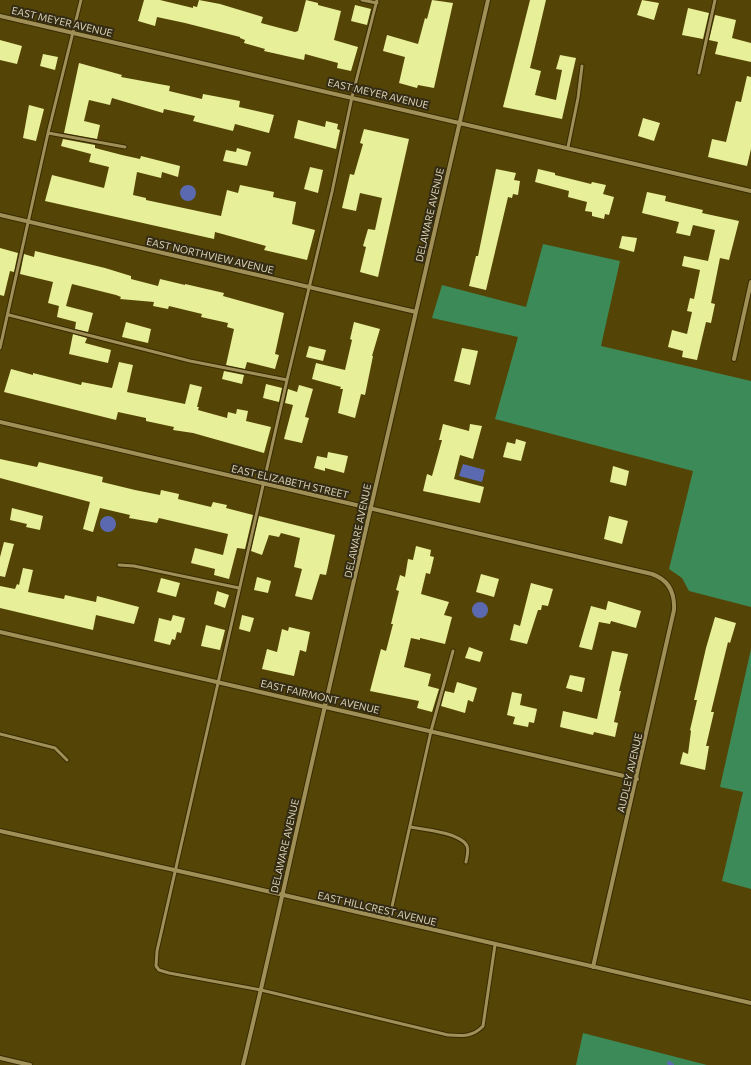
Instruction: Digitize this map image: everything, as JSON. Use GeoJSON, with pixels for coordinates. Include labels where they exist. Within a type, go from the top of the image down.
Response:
{"type":"FeatureCollection","features":[{"type":"Feature","properties":{"kind":"street","name":"DELAWARE AVENUE"},"geometry":{"type":"LineString","coordinates":[[243,1065],[488,0]]}},
{"type":"Feature","properties":{"kind":"street","name":"EAST MEYER AVENUE"},"geometry":{"type":"LineString","coordinates":[[0,16],[568,147],[751,191]]}},
{"type":"Feature","properties":{"kind":"street","name":"EAST NORTHVIEW AVENUE"},"geometry":{"type":"LineString","coordinates":[[0,215],[310,286],[416,312]]}},
{"type":"Feature","properties":{"kind":"street"},"geometry":{"type":"LineString","coordinates":[[734,358],[751,282]]}},
{"type":"Feature","properties":{"kind":"street","name":"EAST ELIZABETH STREET"},"geometry":{"type":"LineString","coordinates":[[0,422],[652,574],[668,584]]}},
{"type":"Feature","properties":{"kind":"street","name":"AUDLEY AVENUE"},"geometry":{"type":"LineString","coordinates":[[593,967],[637,779],[674,610],[673,594],[668,584]]}},
{"type":"Feature","properties":{"kind":"street","name":"EAST FAIRMONT AVENUE"},"geometry":{"type":"LineString","coordinates":[[0,632],[431,730],[637,779]]}},
{"type":"Feature","properties":{"kind":"street","name":"EAST HILLCREST AVENUE"},"geometry":{"type":"LineString","coordinates":[[0,831],[751,1003]]}},
{"type":"Feature","properties":{"kind":"street"},"geometry":{"type":"LineString","coordinates":[[0,1058],[30,1065]]}},
{"type":"Feature","properties":{"kind":"lane"},"geometry":{"type":"LineString","coordinates":[[0,348],[9,315],[48,133],[81,0]]}},
{"type":"Feature","properties":{"kind":"lane"},"geometry":{"type":"LineString","coordinates":[[362,0],[377,2],[352,97],[310,286],[239,588],[157,951],[156,966],[159,970],[169,973],[261,990],[448,1035],[467,1036],[477,1033],[483,1026],[494,944]]}},
{"type":"Feature","properties":{"kind":"lane"},"geometry":{"type":"LineString","coordinates":[[699,73],[715,0]]}},
{"type":"Feature","properties":{"kind":"lane"},"geometry":{"type":"LineString","coordinates":[[568,147],[582,66]]}},
{"type":"Feature","properties":{"kind":"lane"},"geometry":{"type":"LineString","coordinates":[[48,133],[125,147]]}},
{"type":"Feature","properties":{"kind":"lane"},"geometry":{"type":"LineString","coordinates":[[9,315],[190,360],[287,380]]}},
{"type":"Feature","properties":{"kind":"lane"},"geometry":{"type":"LineString","coordinates":[[119,565],[134,566],[239,588]]}},
{"type":"Feature","properties":{"kind":"lane"},"geometry":{"type":"LineString","coordinates":[[389,920],[431,730],[453,651]]}},
{"type":"Feature","properties":{"kind":"lane"},"geometry":{"type":"LineString","coordinates":[[0,734],[55,748],[67,760]]}},
{"type":"Feature","properties":{"kind":"lane"},"geometry":{"type":"LineString","coordinates":[[410,827],[446,834],[462,840],[466,844],[468,852],[466,862]]}},
{"type":"Feature","properties":{"kind":"green space"},"geometry":{"type":"Polygon","coordinates":[[[543,244],[620,261],[601,346],[751,381],[751,607],[689,591],[682,578],[669,569],[693,471],[495,419],[518,337],[432,318],[442,285],[526,307],[543,244]]]}},
{"type":"Feature","properties":{"kind":"green space"},"geometry":{"type":"Polygon","coordinates":[[[751,649],[751,889],[722,881],[743,792],[720,787],[751,649]]]}},
{"type":"Feature","properties":{"kind":"green space"},"geometry":{"type":"Polygon","coordinates":[[[583,1033],[707,1065],[576,1065],[583,1033]]]}},
{"type":"Feature","properties":{"kind":"water"},"geometry":{"type":"Polygon","coordinates":[[[188,185],[195,190],[196,193],[191,200],[188,201],[181,196],[180,193],[185,186],[188,185]]]}},
{"type":"Feature","properties":{"kind":"water"},"geometry":{"type":"Polygon","coordinates":[[[463,464],[485,470],[482,482],[459,476],[463,464]]]}},
{"type":"Feature","properties":{"kind":"water"},"geometry":{"type":"Polygon","coordinates":[[[108,516],[114,518],[116,524],[114,530],[108,532],[102,530],[100,524],[102,518],[108,516]]]}},
{"type":"Feature","properties":{"kind":"water"},"geometry":{"type":"Polygon","coordinates":[[[480,602],[486,604],[488,610],[486,616],[480,618],[474,616],[472,610],[474,604],[480,602]]]}},
{"type":"Feature","properties":{"kind":"building"},"geometry":{"type":"Polygon","coordinates":[[[144,0],[160,0],[193,8],[193,6],[197,7],[199,0],[220,4],[263,17],[261,23],[295,32],[298,31],[306,0],[341,11],[334,40],[358,47],[351,71],[337,68],[338,63],[305,54],[304,60],[264,51],[265,49],[244,43],[245,40],[240,37],[185,23],[157,17],[155,26],[138,21],[144,0]]]}},
{"type":"Feature","properties":{"kind":"building"},"geometry":{"type":"Polygon","coordinates":[[[432,0],[453,3],[434,88],[418,85],[417,88],[399,83],[405,57],[383,51],[387,35],[418,44],[425,18],[427,19],[432,0]]]}},
{"type":"Feature","properties":{"kind":"building"},"geometry":{"type":"Polygon","coordinates":[[[530,0],[546,0],[530,68],[541,71],[535,95],[556,100],[562,70],[556,69],[560,55],[576,58],[562,119],[503,107],[530,0]]]}},
{"type":"Feature","properties":{"kind":"building"},"geometry":{"type":"Polygon","coordinates":[[[642,0],[659,3],[654,20],[637,15],[642,0]]]}},
{"type":"Feature","properties":{"kind":"building"},"geometry":{"type":"Polygon","coordinates":[[[355,5],[371,9],[367,25],[351,21],[355,5]]]}},
{"type":"Feature","properties":{"kind":"building"},"geometry":{"type":"Polygon","coordinates":[[[688,8],[709,13],[703,39],[682,35],[688,8]]]}},
{"type":"Feature","properties":{"kind":"building"},"geometry":{"type":"Polygon","coordinates":[[[715,15],[736,20],[732,38],[751,43],[751,62],[715,54],[718,42],[709,40],[715,15]]]}},
{"type":"Feature","properties":{"kind":"building"},"geometry":{"type":"Polygon","coordinates":[[[0,40],[22,46],[17,64],[0,60],[0,40]]]}},
{"type":"Feature","properties":{"kind":"building"},"geometry":{"type":"Polygon","coordinates":[[[43,54],[58,57],[55,70],[40,66],[43,54]]]}},
{"type":"Feature","properties":{"kind":"building"},"geometry":{"type":"Polygon","coordinates":[[[79,63],[122,75],[121,77],[170,86],[169,91],[202,99],[203,94],[240,101],[239,107],[274,115],[269,133],[235,124],[233,131],[193,121],[195,116],[164,109],[163,113],[112,98],[110,105],[89,100],[84,121],[100,125],[97,139],[64,133],[79,63]]]}},
{"type":"Feature","properties":{"kind":"building"},"geometry":{"type":"Polygon","coordinates":[[[747,76],[751,77],[751,149],[747,166],[708,157],[712,139],[726,142],[736,101],[741,102],[747,76]]]}},
{"type":"Feature","properties":{"kind":"building"},"geometry":{"type":"Polygon","coordinates":[[[29,105],[44,109],[36,141],[23,138],[29,105]]]}},
{"type":"Feature","properties":{"kind":"building"},"geometry":{"type":"Polygon","coordinates":[[[643,118],[660,123],[654,141],[638,136],[643,118]]]}},
{"type":"Feature","properties":{"kind":"building"},"geometry":{"type":"Polygon","coordinates":[[[298,120],[325,127],[326,121],[338,124],[337,129],[340,130],[336,149],[294,138],[298,120]]]}},
{"type":"Feature","properties":{"kind":"building"},"geometry":{"type":"Polygon","coordinates":[[[364,129],[409,139],[378,277],[360,272],[366,247],[363,246],[368,229],[375,230],[382,198],[360,193],[356,211],[342,208],[350,174],[354,175],[363,144],[360,143],[364,129]]]}},
{"type":"Feature","properties":{"kind":"building"},"geometry":{"type":"Polygon","coordinates":[[[63,139],[95,145],[95,148],[122,155],[140,159],[141,156],[180,166],[178,177],[162,172],[161,178],[137,172],[133,195],[146,198],[146,200],[221,216],[227,190],[238,193],[240,185],[274,192],[273,197],[296,202],[292,224],[315,230],[307,260],[264,250],[266,246],[215,232],[214,239],[45,201],[52,175],[104,188],[109,167],[89,162],[91,154],[61,146],[63,139]]]}},
{"type":"Feature","properties":{"kind":"building"},"geometry":{"type":"Polygon","coordinates":[[[237,148],[251,152],[247,166],[223,161],[226,150],[236,152],[237,148]]]}},
{"type":"Feature","properties":{"kind":"building"},"geometry":{"type":"Polygon","coordinates":[[[310,167],[323,170],[318,193],[304,189],[310,167]]]}},
{"type":"Feature","properties":{"kind":"building"},"geometry":{"type":"Polygon","coordinates":[[[496,169],[516,173],[514,180],[520,181],[518,195],[513,194],[512,198],[508,197],[486,290],[469,286],[476,256],[478,256],[496,169]]]}},
{"type":"Feature","properties":{"kind":"building"},"geometry":{"type":"Polygon","coordinates":[[[538,169],[591,184],[592,182],[606,185],[603,194],[614,197],[609,215],[605,214],[604,219],[592,216],[592,212],[585,211],[587,202],[568,197],[569,191],[535,182],[538,169]]]}},
{"type":"Feature","properties":{"kind":"building"},"geometry":{"type":"Polygon","coordinates":[[[647,192],[666,196],[665,201],[703,210],[702,213],[739,221],[729,260],[720,258],[711,303],[715,304],[711,323],[706,322],[697,360],[682,357],[683,351],[668,347],[672,330],[687,334],[692,312],[687,311],[690,298],[694,299],[700,270],[682,266],[684,256],[708,261],[715,230],[693,225],[690,236],[676,233],[679,222],[642,213],[647,192]]]}},
{"type":"Feature","properties":{"kind":"building"},"geometry":{"type":"Polygon","coordinates":[[[622,236],[637,238],[634,252],[619,248],[622,236]]]}},
{"type":"Feature","properties":{"kind":"building"},"geometry":{"type":"Polygon","coordinates":[[[0,248],[18,253],[14,272],[10,271],[4,296],[0,295],[0,248]]]}},
{"type":"Feature","properties":{"kind":"building"},"geometry":{"type":"Polygon","coordinates":[[[35,251],[105,268],[131,276],[131,279],[158,286],[160,279],[224,293],[223,296],[284,313],[275,354],[279,355],[275,369],[247,362],[245,369],[226,365],[234,329],[227,327],[228,323],[201,317],[202,314],[169,306],[168,309],[153,306],[154,302],[120,299],[121,297],[116,295],[72,284],[66,306],[93,313],[88,332],[75,329],[76,322],[57,317],[59,306],[48,303],[53,282],[20,274],[24,254],[34,257],[35,251]]]}},
{"type":"Feature","properties":{"kind":"building"},"geometry":{"type":"Polygon","coordinates":[[[126,322],[151,329],[148,343],[122,337],[126,322]]]}},
{"type":"Feature","properties":{"kind":"building"},"geometry":{"type":"Polygon","coordinates":[[[354,322],[380,329],[372,356],[365,395],[361,394],[355,418],[338,413],[343,389],[340,389],[341,387],[312,379],[316,363],[345,370],[352,340],[350,339],[354,322]]]}},
{"type":"Feature","properties":{"kind":"building"},"geometry":{"type":"Polygon","coordinates":[[[73,334],[87,338],[85,343],[111,350],[108,363],[69,354],[73,334]]]}},
{"type":"Feature","properties":{"kind":"building"},"geometry":{"type":"Polygon","coordinates":[[[309,346],[326,350],[323,361],[306,357],[309,346]]]}},
{"type":"Feature","properties":{"kind":"building"},"geometry":{"type":"Polygon","coordinates":[[[462,348],[478,351],[470,385],[454,381],[462,348]]]}},
{"type":"Feature","properties":{"kind":"building"},"geometry":{"type":"Polygon","coordinates":[[[119,362],[133,365],[127,392],[185,404],[190,384],[202,387],[197,407],[199,407],[198,410],[227,418],[228,412],[236,414],[237,409],[248,411],[246,421],[271,427],[264,453],[193,433],[173,430],[174,427],[146,421],[146,418],[118,412],[116,420],[4,392],[11,369],[81,385],[82,382],[112,388],[119,362]]]}},
{"type":"Feature","properties":{"kind":"building"},"geometry":{"type":"Polygon","coordinates":[[[224,371],[244,375],[242,384],[222,379],[224,371]]]}},
{"type":"Feature","properties":{"kind":"building"},"geometry":{"type":"Polygon","coordinates":[[[266,384],[282,388],[279,402],[263,398],[266,384]]]}},
{"type":"Feature","properties":{"kind":"building"},"geometry":{"type":"Polygon","coordinates":[[[299,385],[313,389],[305,417],[309,418],[302,443],[284,439],[293,405],[285,403],[288,389],[297,392],[299,385]]]}},
{"type":"Feature","properties":{"kind":"building"},"geometry":{"type":"Polygon","coordinates":[[[443,424],[469,431],[470,424],[482,426],[473,459],[460,455],[454,479],[484,487],[480,503],[423,491],[427,474],[432,476],[442,440],[439,440],[443,424]]]}},
{"type":"Feature","properties":{"kind":"building"},"geometry":{"type":"Polygon","coordinates":[[[516,439],[526,442],[521,461],[503,457],[507,442],[515,444],[516,439]]]}},
{"type":"Feature","properties":{"kind":"building"},"geometry":{"type":"Polygon","coordinates":[[[328,452],[348,456],[344,473],[325,468],[325,471],[314,468],[317,456],[327,458],[328,452]]]}},
{"type":"Feature","properties":{"kind":"building"},"geometry":{"type":"Polygon","coordinates":[[[0,459],[37,467],[39,462],[103,477],[102,482],[135,490],[160,495],[161,490],[179,494],[178,499],[211,507],[213,502],[227,505],[226,508],[253,515],[245,549],[237,548],[229,579],[214,575],[215,569],[191,563],[195,548],[223,555],[228,534],[159,518],[157,523],[129,518],[130,515],[100,508],[93,532],[83,529],[90,502],[0,478],[0,459]]]}},
{"type":"Feature","properties":{"kind":"building"},"geometry":{"type":"Polygon","coordinates":[[[613,466],[629,471],[626,486],[610,482],[613,466]]]}},
{"type":"Feature","properties":{"kind":"building"},"geometry":{"type":"Polygon","coordinates":[[[12,508],[43,516],[40,530],[26,527],[27,524],[10,520],[12,508]]]}},
{"type":"Feature","properties":{"kind":"building"},"geometry":{"type":"Polygon","coordinates":[[[259,516],[335,535],[326,575],[320,574],[312,600],[295,596],[302,569],[294,567],[300,538],[281,533],[279,537],[269,535],[262,555],[251,551],[259,516]]]}},
{"type":"Feature","properties":{"kind":"building"},"geometry":{"type":"Polygon","coordinates":[[[609,516],[628,521],[622,544],[604,539],[609,516]]]}},
{"type":"Feature","properties":{"kind":"building"},"geometry":{"type":"Polygon","coordinates":[[[4,542],[14,544],[5,577],[0,576],[0,557],[4,542]]]}},
{"type":"Feature","properties":{"kind":"building"},"geometry":{"type":"Polygon","coordinates":[[[416,546],[431,550],[430,556],[434,557],[430,574],[426,573],[421,594],[449,602],[444,615],[452,617],[445,644],[420,638],[420,640],[411,638],[404,667],[431,674],[428,686],[439,689],[432,712],[417,708],[419,701],[370,691],[381,649],[386,651],[393,624],[391,624],[399,591],[396,590],[400,575],[405,577],[408,559],[413,560],[416,546]]]}},
{"type":"Feature","properties":{"kind":"building"},"geometry":{"type":"Polygon","coordinates":[[[23,568],[33,570],[28,592],[64,599],[65,595],[96,602],[97,596],[139,607],[134,624],[96,615],[93,630],[0,608],[0,586],[15,589],[17,584],[19,585],[23,568]]]}},
{"type":"Feature","properties":{"kind":"building"},"geometry":{"type":"Polygon","coordinates":[[[481,574],[499,579],[494,597],[476,592],[481,574]]]}},
{"type":"Feature","properties":{"kind":"building"},"geometry":{"type":"Polygon","coordinates":[[[257,577],[271,581],[268,593],[254,590],[257,577]]]}},
{"type":"Feature","properties":{"kind":"building"},"geometry":{"type":"Polygon","coordinates":[[[161,578],[180,583],[176,597],[157,592],[161,578]]]}},
{"type":"Feature","properties":{"kind":"building"},"geometry":{"type":"Polygon","coordinates":[[[531,583],[553,589],[548,606],[542,605],[541,610],[538,610],[527,644],[510,640],[514,624],[520,626],[531,583]]]}},
{"type":"Feature","properties":{"kind":"building"},"geometry":{"type":"Polygon","coordinates":[[[217,591],[229,595],[225,608],[214,604],[217,591]]]}},
{"type":"Feature","properties":{"kind":"building"},"geometry":{"type":"Polygon","coordinates":[[[608,601],[641,611],[636,628],[611,621],[610,624],[599,622],[592,650],[579,647],[591,606],[606,610],[608,601]]]}},
{"type":"Feature","properties":{"kind":"building"},"geometry":{"type":"Polygon","coordinates":[[[173,615],[185,618],[181,633],[177,632],[175,640],[172,639],[170,645],[154,641],[159,618],[171,621],[173,615]]]}},
{"type":"Feature","properties":{"kind":"building"},"geometry":{"type":"Polygon","coordinates":[[[242,615],[254,618],[250,632],[239,629],[242,615]]]}},
{"type":"Feature","properties":{"kind":"building"},"geometry":{"type":"Polygon","coordinates":[[[715,617],[736,623],[730,643],[728,642],[711,712],[714,712],[706,746],[709,746],[705,770],[680,764],[683,752],[688,754],[690,730],[697,700],[694,700],[715,617]]]}},
{"type":"Feature","properties":{"kind":"building"},"geometry":{"type":"Polygon","coordinates":[[[206,625],[225,630],[220,650],[201,646],[206,625]]]}},
{"type":"Feature","properties":{"kind":"building"},"geometry":{"type":"Polygon","coordinates":[[[289,627],[310,632],[306,652],[300,650],[294,676],[262,669],[267,649],[277,652],[282,629],[288,631],[289,627]]]}},
{"type":"Feature","properties":{"kind":"building"},"geometry":{"type":"Polygon","coordinates":[[[469,647],[483,652],[480,662],[465,658],[469,647]]]}},
{"type":"Feature","properties":{"kind":"building"},"geometry":{"type":"Polygon","coordinates":[[[612,651],[628,654],[619,691],[621,691],[614,722],[618,723],[615,737],[594,732],[593,735],[560,727],[563,711],[597,719],[612,651]]]}},
{"type":"Feature","properties":{"kind":"building"},"geometry":{"type":"Polygon","coordinates":[[[570,675],[585,678],[582,692],[566,688],[570,675]]]}},
{"type":"Feature","properties":{"kind":"building"},"geometry":{"type":"Polygon","coordinates":[[[457,682],[477,688],[473,702],[468,700],[465,713],[441,706],[445,691],[454,693],[457,682]]]}},
{"type":"Feature","properties":{"kind":"building"},"geometry":{"type":"Polygon","coordinates":[[[512,692],[522,694],[520,705],[537,709],[534,723],[529,722],[528,727],[513,724],[515,717],[507,715],[512,692]]]}}]}
